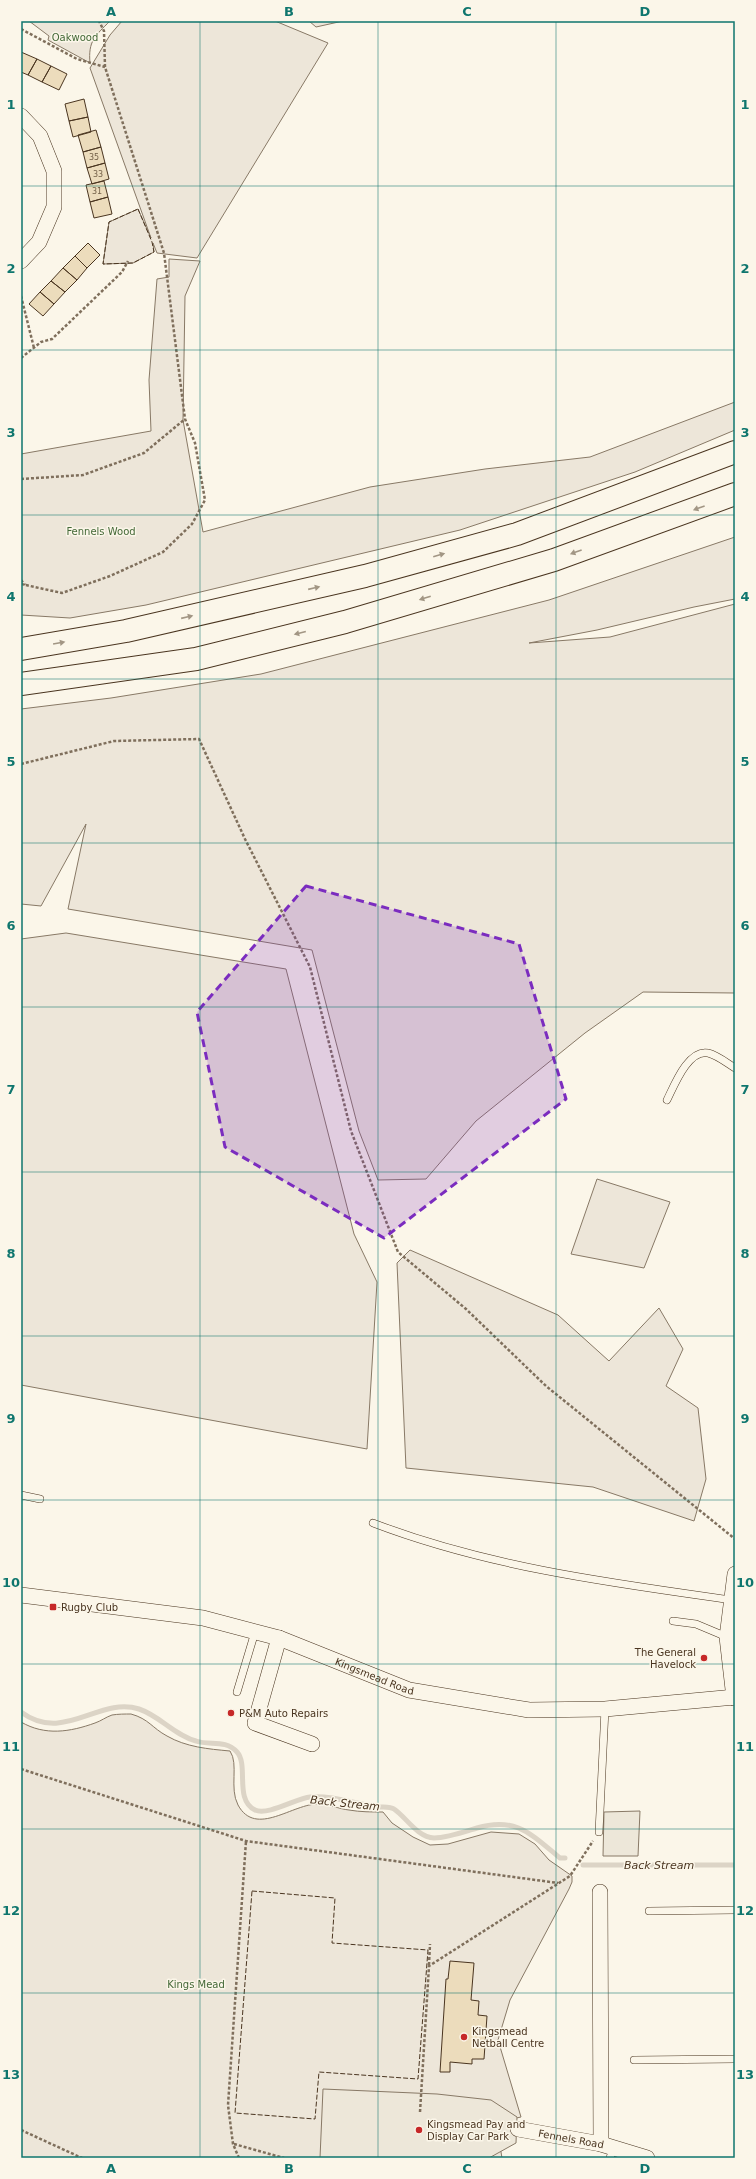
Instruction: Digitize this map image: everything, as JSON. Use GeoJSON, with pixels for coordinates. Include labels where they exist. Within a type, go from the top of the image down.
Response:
{"type":"FeatureCollection","features":[{"type":"Feature","properties":{"kind":"highway"},"geometry":{"type":"LineString","coordinates":[[21,649],[126,631],[372,574],[516,534],[735,452]]}},
{"type":"Feature","properties":{"kind":"highway"},"geometry":{"type":"LineString","coordinates":[[21,684],[196,658],[345,622],[554,560],[735,494]]}},
{"type":"Feature","properties":{"kind":"street"},"geometry":{"type":"LineString","coordinates":[[21,116],[40,136],[54,171],[54,207],[39,242],[21,261]]}},
{"type":"Feature","properties":{"kind":"street"},"geometry":{"type":"LineString","coordinates":[[734,1698],[727,1637],[733,1600],[735,1574]]}},
{"type":"Feature","properties":{"kind":"street","name":"Kingsmead Road"},"geometry":{"type":"LineString","coordinates":[[21,1595],[203,1618],[280,1638],[409,1690],[529,1710],[604,1709],[734,1698]]}},
{"type":"Feature","properties":{"kind":"street"},"geometry":{"type":"LineString","coordinates":[[280,1638],[255,1723],[312,1744]]}},
{"type":"Feature","properties":{"kind":"street"},"geometry":{"type":"LineString","coordinates":[[600,1892],[608,2150]]}},
{"type":"Feature","properties":{"kind":"street","name":"Fennels Road"},"geometry":{"type":"LineString","coordinates":[[518,2129],[647,2158]]}},
{"type":"Feature","properties":{"kind":"lane"},"geometry":{"type":"LineString","coordinates":[[667,1100],[684,1065],[700,1054],[705,1052],[712,1054],[735,1068]]}},
{"type":"Feature","properties":{"kind":"lane"},"geometry":{"type":"LineString","coordinates":[[21,1495],[40,1499]]}},
{"type":"Feature","properties":{"kind":"lane"},"geometry":{"type":"LineString","coordinates":[[373,1523],[405,1535],[564,1575],[733,1600]]}},
{"type":"Feature","properties":{"kind":"lane"},"geometry":{"type":"LineString","coordinates":[[674,1621],[696,1624],[727,1637]]}},
{"type":"Feature","properties":{"kind":"lane"},"geometry":{"type":"LineString","coordinates":[[237,1692],[255,1632]]}},
{"type":"Feature","properties":{"kind":"lane"},"geometry":{"type":"LineString","coordinates":[[599,1832],[604,1709]]}},
{"type":"Feature","properties":{"kind":"lane"},"geometry":{"type":"LineString","coordinates":[[649,1911],[735,1910]]}},
{"type":"Feature","properties":{"kind":"lane"},"geometry":{"type":"LineString","coordinates":[[634,2060],[735,2060]]}},
{"type":"Feature","properties":{"kind":"path"},"geometry":{"type":"LineString","coordinates":[[21,584],[62,593],[110,576],[163,552],[192,524],[205,500],[195,443],[184,419],[164,253],[105,67],[105,37],[99,21]]}},
{"type":"Feature","properties":{"kind":"path"},"geometry":{"type":"LineString","coordinates":[[21,29],[77,59],[105,67]]}},
{"type":"Feature","properties":{"kind":"path"},"geometry":{"type":"LineString","coordinates":[[21,358],[41,342],[52,339],[122,272],[128,261]]}},
{"type":"Feature","properties":{"kind":"path"},"geometry":{"type":"LineString","coordinates":[[21,296],[34,348]]}},
{"type":"Feature","properties":{"kind":"path"},"geometry":{"type":"LineString","coordinates":[[21,479],[83,475],[131,458],[144,453],[184,419]]}},
{"type":"Feature","properties":{"kind":"path"},"geometry":{"type":"LineString","coordinates":[[21,580],[25,585]]}},
{"type":"Feature","properties":{"kind":"path"},"geometry":{"type":"LineString","coordinates":[[21,589],[25,585]]}},
{"type":"Feature","properties":{"kind":"path"},"geometry":{"type":"LineString","coordinates":[[21,764],[114,740],[199,739],[245,838],[310,967],[351,1131],[398,1252],[466,1309],[546,1386],[735,1539]]}},
{"type":"Feature","properties":{"kind":"path"},"geometry":{"type":"LineString","coordinates":[[21,1769],[246,1840],[558,1884]]}},
{"type":"Feature","properties":{"kind":"path"},"geometry":{"type":"LineString","coordinates":[[239,2158],[233,2144],[228,2104],[246,1840]]}},
{"type":"Feature","properties":{"kind":"path"},"geometry":{"type":"LineString","coordinates":[[429,1966],[570,1876],[586,1852]]}},
{"type":"Feature","properties":{"kind":"path"},"geometry":{"type":"LineString","coordinates":[[420,2112],[430,1944]]}},
{"type":"Feature","properties":{"kind":"path"},"geometry":{"type":"LineString","coordinates":[[21,2130],[82,2158]]}},
{"type":"Feature","properties":{"kind":"path"},"geometry":{"type":"LineString","coordinates":[[233,2144],[284,2158]]}},
{"type":"Feature","properties":{"kind":"highlighted area"},"geometry":{"type":"Polygon","coordinates":[[[306,886],[519,944],[566,1099],[384,1238],[225,1147],[197,1012],[306,886]]]}},
{"type":"Feature","properties":{"kind":"green space","name":"Oakwood"},"geometry":{"type":"Polygon","coordinates":[[[29,21],[110,21],[100,31],[91,44],[90,63],[48,40],[49,36],[29,21]]]}},
{"type":"Feature","properties":{"kind":"green space"},"geometry":{"type":"Polygon","coordinates":[[[122,21],[275,21],[328,43],[197,258],[157,253],[153,243],[154,252],[133,263],[103,264],[109,222],[138,209],[151,238],[90,68],[110,35],[122,21]]]}},
{"type":"Feature","properties":{"kind":"green space"},"geometry":{"type":"Polygon","coordinates":[[[309,21],[343,21],[316,27],[309,21]]]}},
{"type":"Feature","properties":{"kind":"green space","name":"Fennels Wood"},"geometry":{"type":"Polygon","coordinates":[[[169,259],[200,261],[185,296],[183,420],[203,532],[370,487],[485,469],[590,457],[735,402],[735,430],[635,472],[460,530],[146,605],[70,618],[21,615],[21,454],[151,431],[149,380],[157,279],[169,277],[169,259]]]}},
{"type":"Feature","properties":{"kind":"green space"},"geometry":{"type":"Polygon","coordinates":[[[735,537],[735,599],[597,630],[529,643],[610,637],[735,604],[735,993],[643,992],[585,1033],[476,1121],[426,1179],[378,1180],[359,1131],[312,950],[68,909],[86,824],[41,906],[21,904],[21,709],[111,698],[261,674],[549,600],[735,537]]]}},
{"type":"Feature","properties":{"kind":"green space"},"geometry":{"type":"Polygon","coordinates":[[[66,933],[286,969],[354,1234],[377,1282],[367,1449],[21,1385],[21,939],[66,933]]]}},
{"type":"Feature","properties":{"kind":"green space"},"geometry":{"type":"Polygon","coordinates":[[[597,1179],[670,1202],[644,1268],[571,1254],[597,1179]]]}},
{"type":"Feature","properties":{"kind":"green space"},"geometry":{"type":"Polygon","coordinates":[[[410,1250],[558,1315],[609,1361],[659,1308],[683,1349],[666,1386],[698,1408],[706,1479],[694,1521],[593,1487],[406,1468],[397,1263],[410,1250]]]}},
{"type":"Feature","properties":{"kind":"green space","name":"Kings Mead"},"geometry":{"type":"Polygon","coordinates":[[[131,1714],[142,1718],[162,1733],[182,1743],[230,1751],[233,1756],[234,1763],[235,1798],[238,1805],[246,1814],[255,1819],[265,1819],[309,1805],[323,1804],[353,1811],[383,1812],[392,1823],[413,1837],[430,1845],[448,1844],[491,1832],[519,1834],[535,1844],[549,1860],[572,1876],[572,1882],[569,1889],[510,2000],[498,2040],[521,2117],[503,2121],[500,2146],[502,2158],[21,2158],[21,1722],[39,1729],[58,1731],[76,1729],[112,1715],[131,1714]]]}},
{"type":"Feature","properties":{"kind":"shaded area"},"geometry":{"type":"Polygon","coordinates":[[[640,1811],[638,1856],[603,1856],[604,1812],[640,1811]]]}},
{"type":"Feature","properties":{"kind":"shaded area","name":"Kingsmead Pay and Display Car Park"},"geometry":{"type":"Polygon","coordinates":[[[323,2089],[437,2094],[491,2100],[517,2117],[516,2143],[489,2158],[320,2158],[323,2089]]]}},
{"type":"Feature","properties":{"kind":"building"},"geometry":{"type":"Polygon","coordinates":[[[21,52],[37,59],[28,75],[21,72],[21,52]]]}},
{"type":"Feature","properties":{"kind":"building"},"geometry":{"type":"Polygon","coordinates":[[[37,59],[51,66],[42,82],[28,75],[37,59]]]}},
{"type":"Feature","properties":{"kind":"building"},"geometry":{"type":"Polygon","coordinates":[[[51,66],[67,74],[59,90],[42,82],[51,66]]]}},
{"type":"Feature","properties":{"kind":"building"},"geometry":{"type":"Polygon","coordinates":[[[84,99],[88,117],[69,121],[65,104],[84,99]]]}},
{"type":"Feature","properties":{"kind":"building"},"geometry":{"type":"Polygon","coordinates":[[[88,117],[91,132],[73,137],[69,121],[88,117]]]}},
{"type":"Feature","properties":{"kind":"building"},"geometry":{"type":"Polygon","coordinates":[[[96,130],[101,147],[83,152],[78,135],[96,130]]]}},
{"type":"Feature","properties":{"kind":"building"},"geometry":{"type":"Polygon","coordinates":[[[101,147],[105,163],[87,168],[83,152],[101,147]]]}},
{"type":"Feature","properties":{"kind":"building"},"geometry":{"type":"Polygon","coordinates":[[[105,163],[109,179],[92,184],[87,168],[105,163]]]}},
{"type":"Feature","properties":{"kind":"building"},"geometry":{"type":"Polygon","coordinates":[[[104,181],[108,197],[90,202],[86,185],[104,181]]]}},
{"type":"Feature","properties":{"kind":"building"},"geometry":{"type":"Polygon","coordinates":[[[108,197],[112,214],[94,218],[90,202],[108,197]]]}},
{"type":"Feature","properties":{"kind":"building"},"geometry":{"type":"Polygon","coordinates":[[[88,243],[100,255],[87,268],[75,256],[88,243]]]}},
{"type":"Feature","properties":{"kind":"building"},"geometry":{"type":"Polygon","coordinates":[[[75,256],[87,268],[77,280],[63,268],[75,256]]]}},
{"type":"Feature","properties":{"kind":"building"},"geometry":{"type":"Polygon","coordinates":[[[63,268],[77,280],[65,292],[51,281],[63,268]]]}},
{"type":"Feature","properties":{"kind":"building"},"geometry":{"type":"Polygon","coordinates":[[[51,281],[65,292],[54,304],[40,292],[51,281]]]}},
{"type":"Feature","properties":{"kind":"building"},"geometry":{"type":"Polygon","coordinates":[[[40,292],[54,304],[43,316],[29,304],[40,292]]]}},
{"type":"Feature","properties":{"kind":"building","name":"Kingsmead Netball Centre"},"geometry":{"type":"Polygon","coordinates":[[[450,1961],[474,1963],[471,2000],[479,2001],[478,2015],[487,2016],[484,2059],[472,2059],[472,2064],[450,2062],[450,2072],[440,2072],[446,1979],[448,1979],[450,1961]]]}},
{"type":"Feature","properties":{"kind":"waterway","name":"Back Stream"},"geometry":{"type":"LineString","coordinates":[[21,1712],[37,1721],[52,1723],[67,1722],[110,1708],[124,1707],[139,1709],[147,1712],[188,1738],[201,1742],[222,1744],[237,1752],[242,1765],[243,1791],[245,1799],[255,1810],[267,1811],[310,1797],[335,1798],[370,1806],[392,1808],[422,1834],[434,1838],[450,1836],[491,1825],[502,1824],[513,1826],[532,1835],[560,1858],[565,1858]]}},
{"type":"Feature","properties":{"kind":"waterway","name":"Back Stream"},"geometry":{"type":"LineString","coordinates":[[583,1865],[735,1865]]}},
{"type":"Feature","properties":{"kind":"fence"},"geometry":{"type":"LineString","coordinates":[[138,209],[152,242],[154,252],[133,263],[103,264],[109,222],[138,209]]}},
{"type":"Feature","properties":{"kind":"fence"},"geometry":{"type":"LineString","coordinates":[[252,1891],[335,1898],[332,1943],[428,1950],[418,2079],[319,2072],[315,2119],[235,2113],[252,1891]]}},
{"type":"Feature","properties":{"kind":"place","name":"Rugby Club"},"geometry":{"type":"Point","coordinates":[53,1607]}},
{"type":"Feature","properties":{"kind":"place","name":"The General Havelock"},"geometry":{"type":"Point","coordinates":[704,1658]}},
{"type":"Feature","properties":{"kind":"place","name":"P&M Auto Repairs"},"geometry":{"type":"Point","coordinates":[231,1713]}},
{"type":"Feature","properties":{"kind":"place","name":"Kingsmead Netball Centre"},"geometry":{"type":"Point","coordinates":[464,2037]}},
{"type":"Feature","properties":{"kind":"place","name":"Kingsmead Pay and Display Car Park"},"geometry":{"type":"Point","coordinates":[419,2130]}}]}
